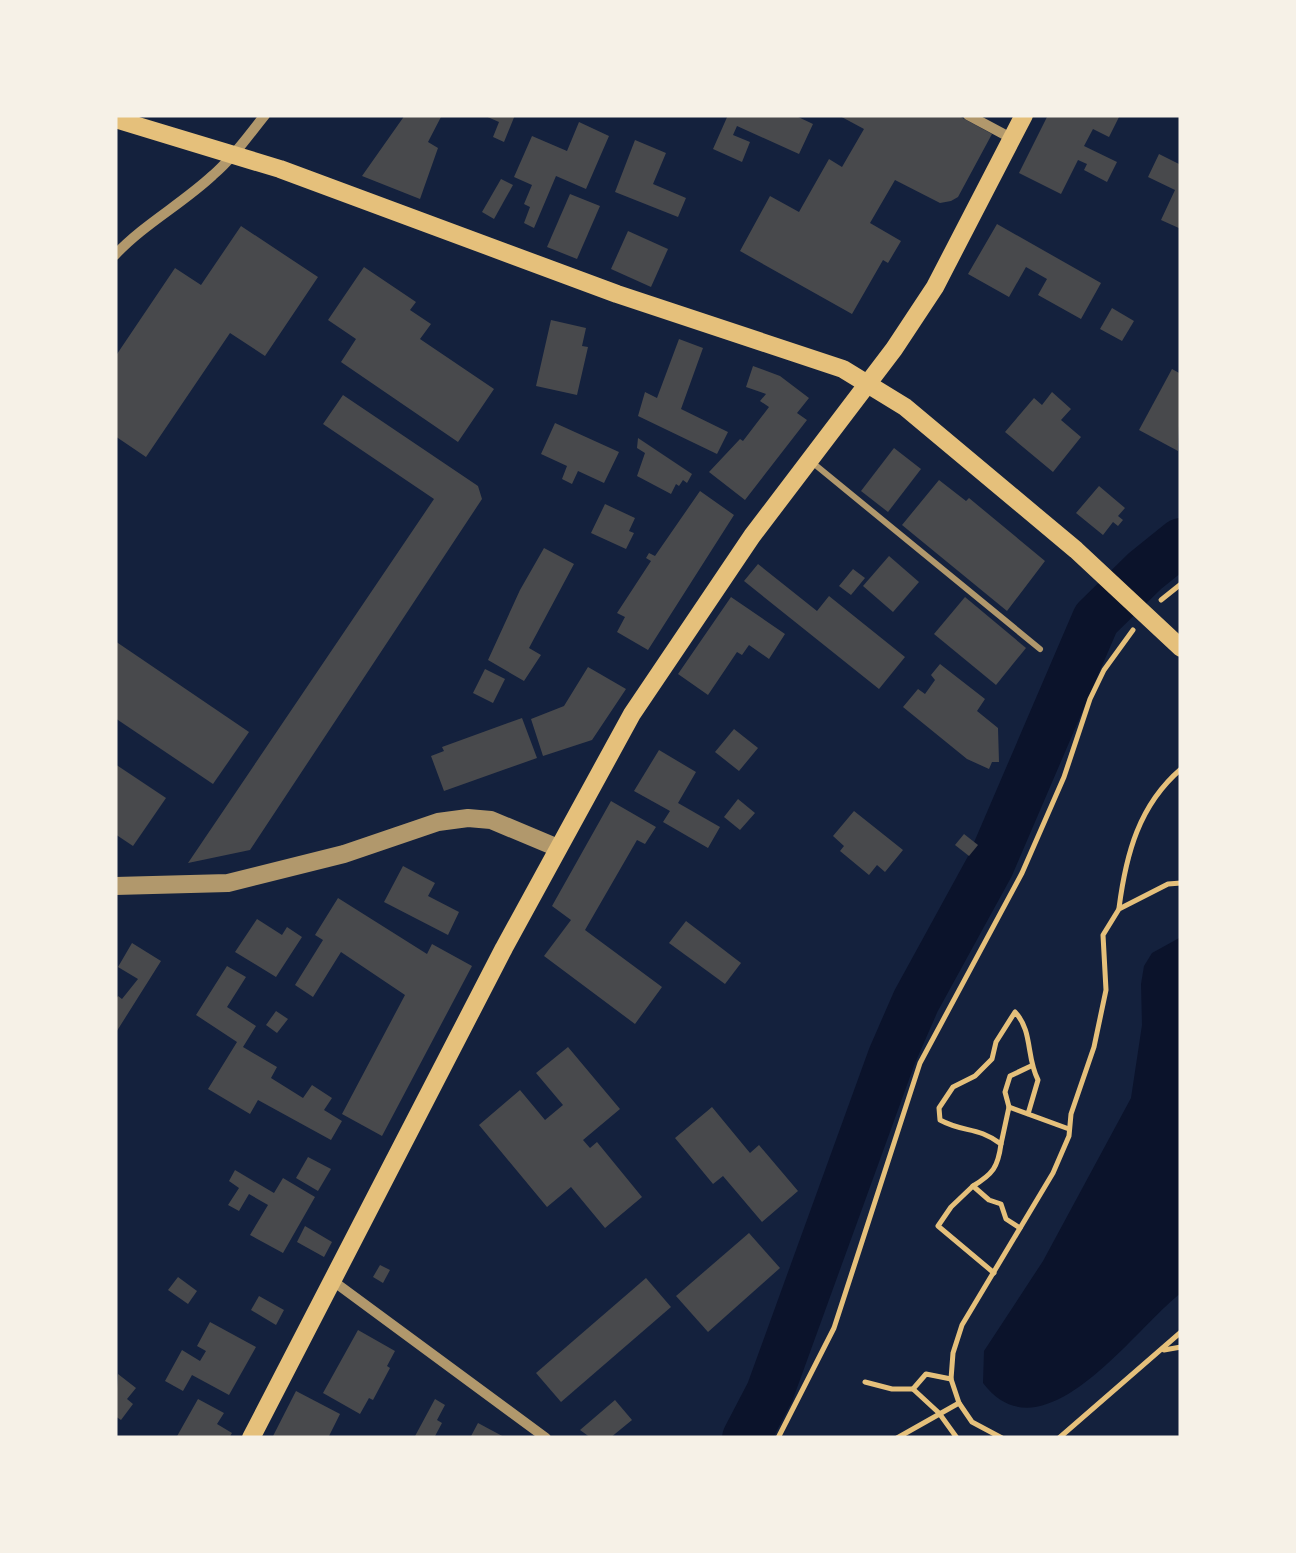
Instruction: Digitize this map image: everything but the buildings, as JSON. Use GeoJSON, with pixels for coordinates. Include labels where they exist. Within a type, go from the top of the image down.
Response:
{"type":"FeatureCollection","features":[{"type":"Feature","properties":{"kind":"main road"},"geometry":{"type":"LineString","coordinates":[[251,1438],[558,848],[632,714],[693,620],[935,286],[1024,115]]}},
{"type":"Feature","properties":{"kind":"main road"},"geometry":{"type":"LineString","coordinates":[[115,120],[235,154],[345,192],[617,294],[811,356],[868,382],[905,408],[1104,574],[1181,648]]}},
{"type":"Feature","properties":{"kind":"street"},"geometry":{"type":"LineString","coordinates":[[115,255],[235,154],[265,115]]}},
{"type":"Feature","properties":{"kind":"street"},"geometry":{"type":"LineString","coordinates":[[968,115],[1011,138]]}},
{"type":"Feature","properties":{"kind":"street"},"geometry":{"type":"LineString","coordinates":[[115,886],[228,883],[344,854],[438,822],[468,818],[490,820],[558,848]]}},
{"type":"Feature","properties":{"kind":"street"},"geometry":{"type":"LineString","coordinates":[[333,1280],[542,1437]]}},
{"type":"Feature","properties":{"kind":"lane"},"geometry":{"type":"LineString","coordinates":[[810,460],[1040,649]]}},
{"type":"Feature","properties":{"kind":"path"},"geometry":{"type":"LineString","coordinates":[[778,1438],[834,1328],[920,1063],[1022,872],[1064,777],[1090,699],[1140,607],[1181,584]]}},
{"type":"Feature","properties":{"kind":"path"},"geometry":{"type":"LineString","coordinates":[[1002,1438],[972,1422],[960,1404],[950,1379],[953,1353],[962,1325],[1053,1173],[1094,1047],[1106,990],[1104,935],[1119,909],[1125,862],[1133,837],[1166,782],[1181,768]]}},
{"type":"Feature","properties":{"kind":"path"},"geometry":{"type":"LineString","coordinates":[[1119,909],[1168,884],[1181,883]]}},
{"type":"Feature","properties":{"kind":"path"},"geometry":{"type":"LineString","coordinates":[[1000,1144],[982,1130],[955,1128],[940,1120],[938,1108],[953,1087],[975,1076],[992,1059],[996,1042],[1015,1012],[1026,1024],[1038,1080],[1028,1114]]}},
{"type":"Feature","properties":{"kind":"path"},"geometry":{"type":"LineString","coordinates":[[994,1272],[938,1226],[951,1206],[998,1166],[1009,1107],[1005,1092],[1010,1076],[1032,1066]]}},
{"type":"Feature","properties":{"kind":"path"},"geometry":{"type":"LineString","coordinates":[[1009,1107],[1069,1129]]}},
{"type":"Feature","properties":{"kind":"path"},"geometry":{"type":"LineString","coordinates":[[973,1186],[1000,1204],[1006,1219],[1020,1228]]}},
{"type":"Feature","properties":{"kind":"path"},"geometry":{"type":"LineString","coordinates":[[1059,1438],[1181,1332]]}},
{"type":"Feature","properties":{"kind":"path"},"geometry":{"type":"LineString","coordinates":[[1160,1351],[1181,1347]]}},
{"type":"Feature","properties":{"kind":"path"},"geometry":{"type":"LineString","coordinates":[[913,1389],[926,1374],[950,1379]]}},
{"type":"Feature","properties":{"kind":"path"},"geometry":{"type":"LineString","coordinates":[[865,1382],[892,1389],[913,1389],[958,1438]]}},
{"type":"Feature","properties":{"kind":"path"},"geometry":{"type":"LineString","coordinates":[[898,1438],[960,1404]]}},
{"type":"Feature","properties":{"kind":"water"},"geometry":{"type":"Polygon","coordinates":[[[1181,937],[1181,1293],[1114,1358],[1060,1399],[1033,1407],[1007,1403],[983,1383],[984,1351],[1043,1261],[1131,1098],[1142,1025],[1144,966],[1152,953],[1181,937]]]}},
{"type":"Feature","properties":{"kind":"waterway"},"geometry":{"type":"LineString","coordinates":[[746,1438],[770,1392],[892,1056],[916,1001],[990,866],[1096,619],[1181,542]]}}]}
